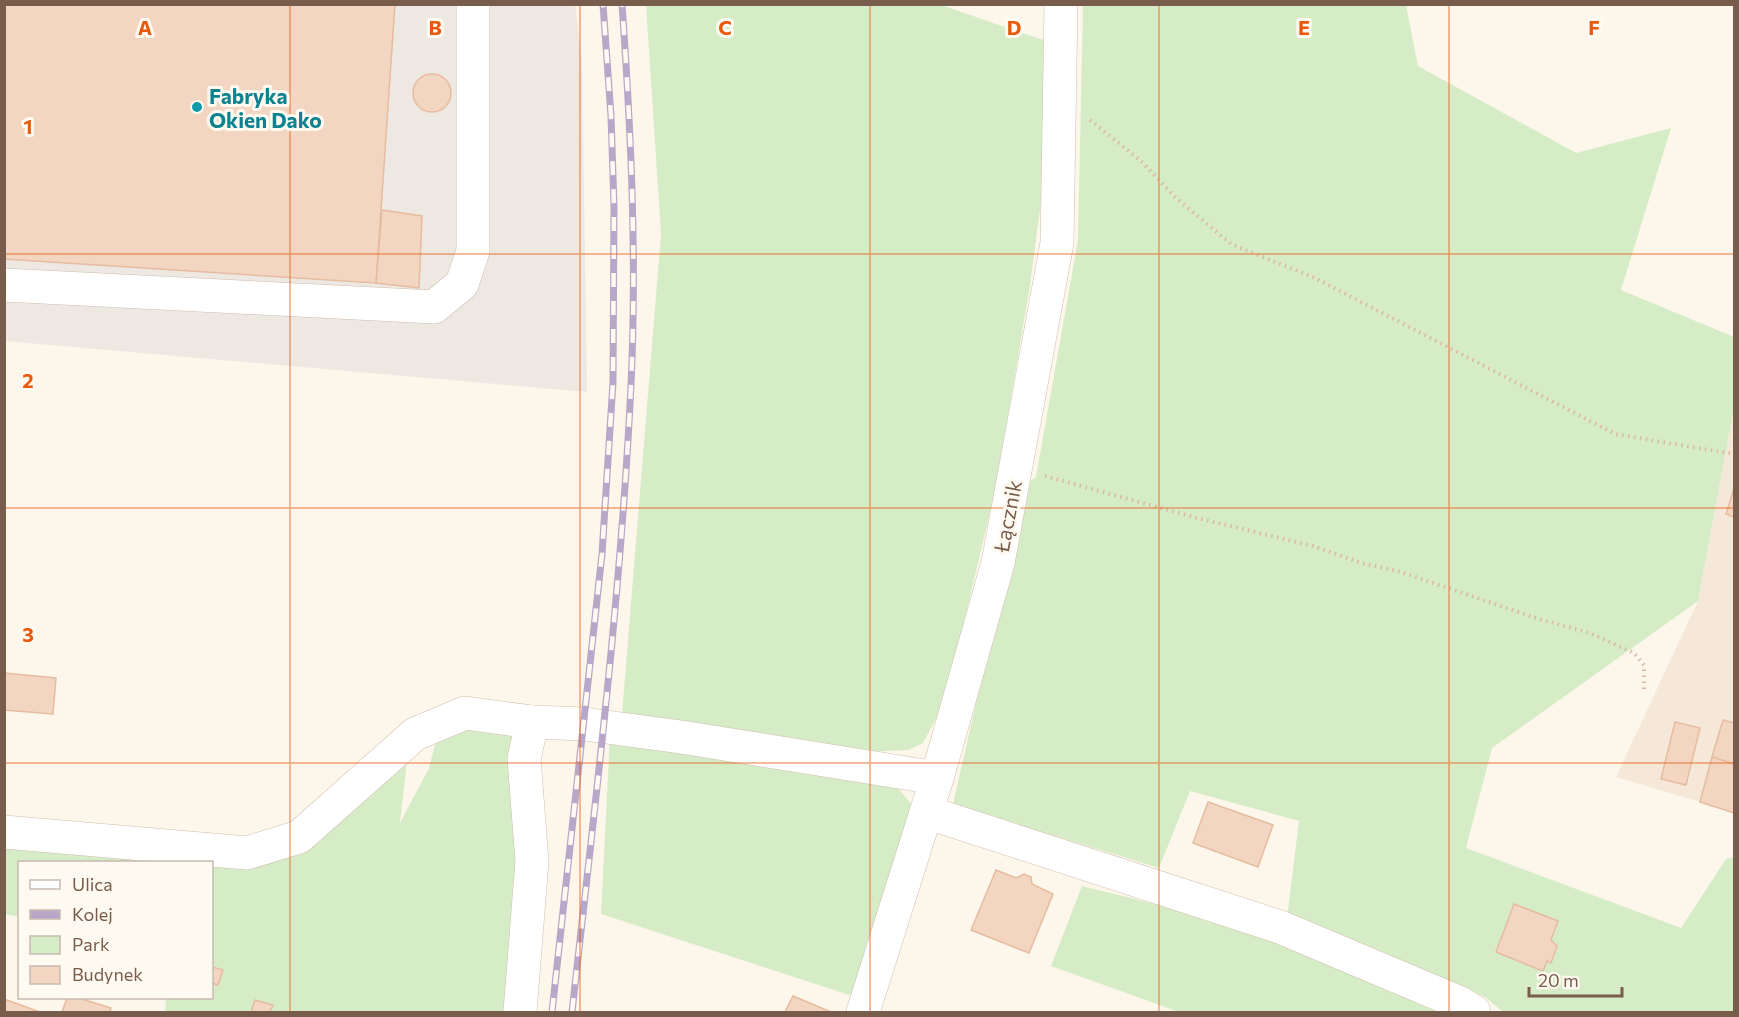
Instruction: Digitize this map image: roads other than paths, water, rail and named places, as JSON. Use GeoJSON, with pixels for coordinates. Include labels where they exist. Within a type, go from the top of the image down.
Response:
{"type":"FeatureCollection","features":[{"type":"Feature","properties":{"kind":"street"},"geometry":{"type":"LineString","coordinates":[[4,285],[434,307],[462,284],[473,251],[473,4]]}},
{"type":"Feature","properties":{"kind":"street","name":"Łącznik"},"geometry":{"type":"LineString","coordinates":[[864,1012],[937,778],[998,562],[1057,243],[1061,4]]}},
{"type":"Feature","properties":{"kind":"street"},"geometry":{"type":"LineString","coordinates":[[4,832],[247,853],[300,837],[415,734],[465,713],[532,722],[584,724],[681,737],[937,778]]}},
{"type":"Feature","properties":{"kind":"street"},"geometry":{"type":"LineString","coordinates":[[520,1012],[532,861],[524,759],[532,722]]}},
{"type":"Feature","properties":{"kind":"street"},"geometry":{"type":"LineString","coordinates":[[926,812],[1280,927],[1460,1003],[1474,1012]]}},
{"type":"Feature","properties":{"kind":"railway"},"geometry":{"type":"LineString","coordinates":[[552,1012],[602,554],[613,382],[614,206],[611,116],[603,4]]}},
{"type":"Feature","properties":{"kind":"railway"},"geometry":{"type":"LineString","coordinates":[[572,1012],[614,621],[631,385],[632,195],[622,4]]}},
{"type":"Feature","properties":{"kind":"place","name":"Fabryka Okien Dako"},"geometry":{"type":"Point","coordinates":[197,107]}}]}
